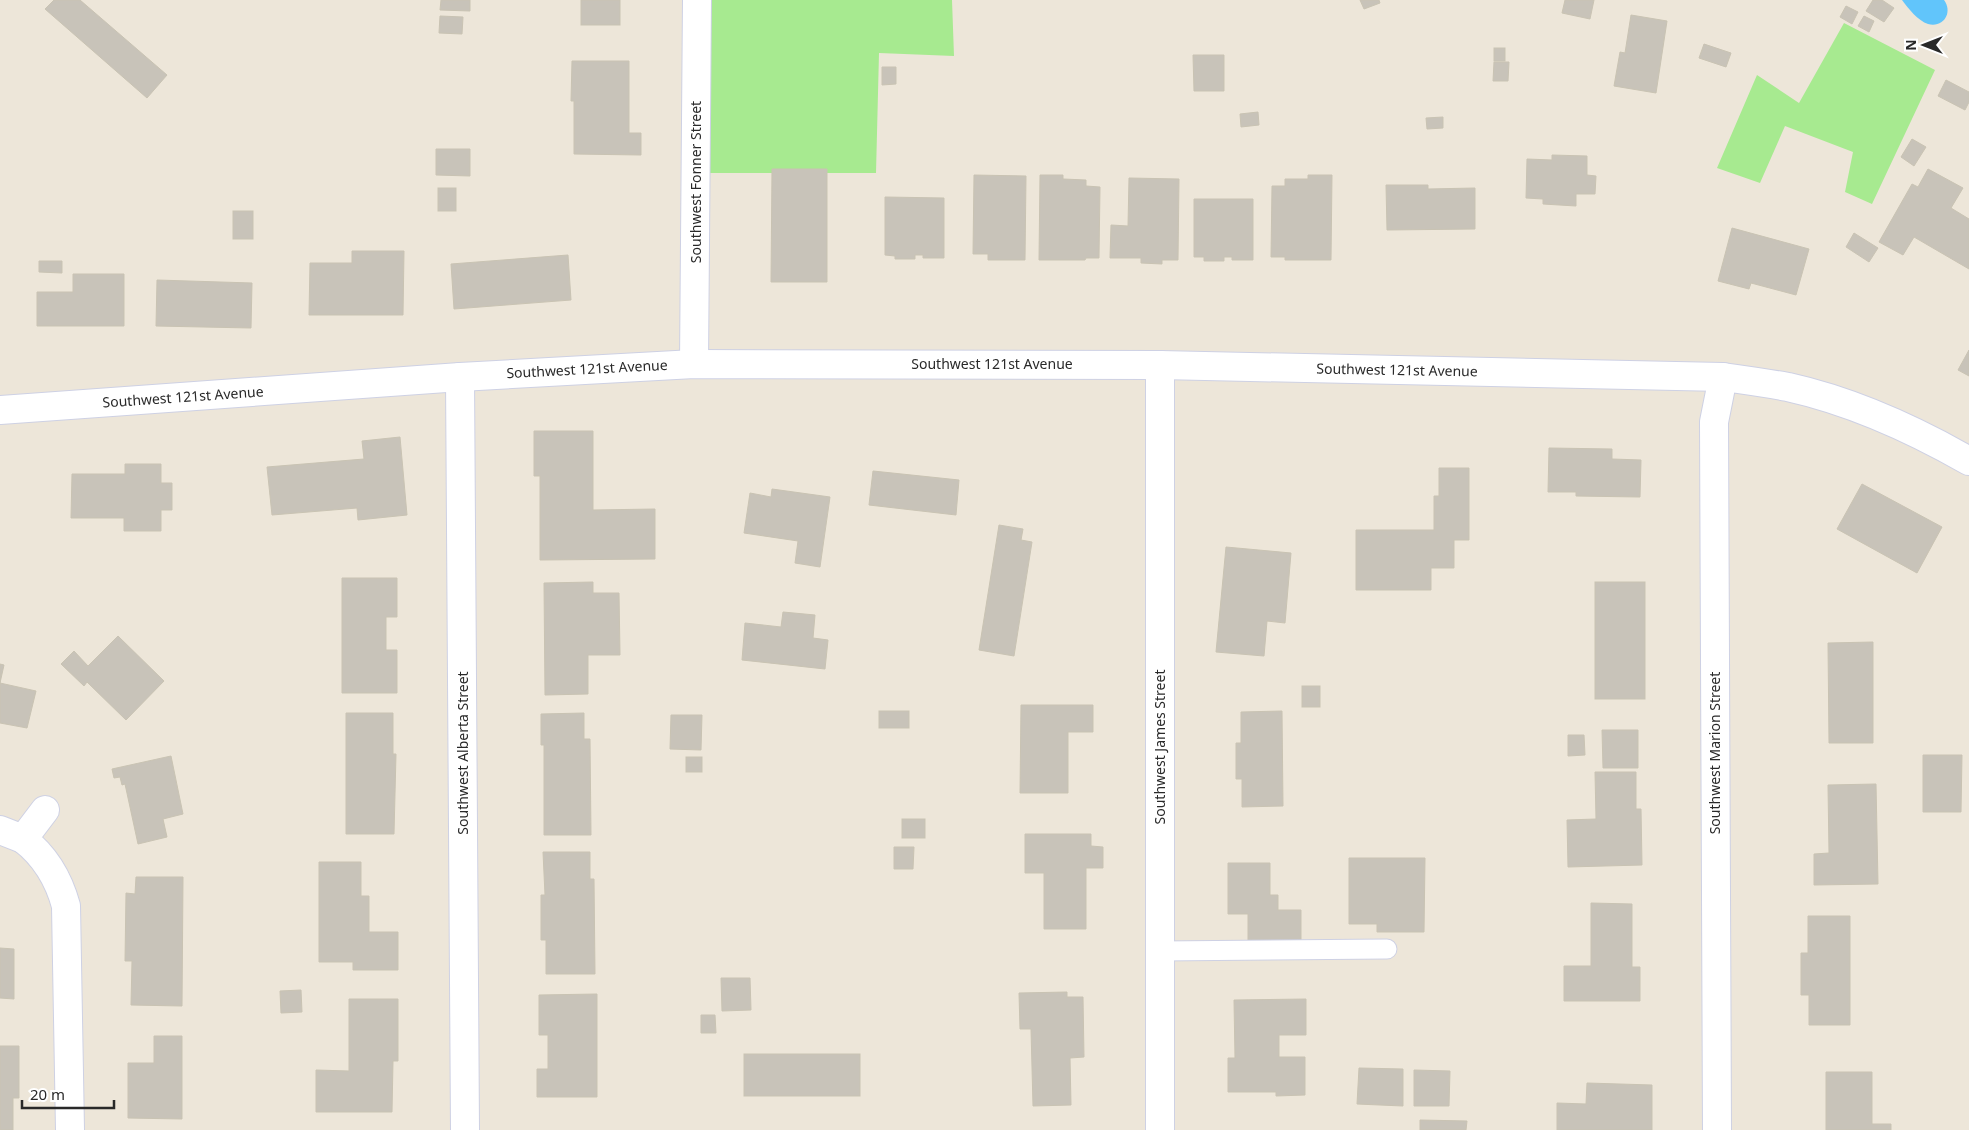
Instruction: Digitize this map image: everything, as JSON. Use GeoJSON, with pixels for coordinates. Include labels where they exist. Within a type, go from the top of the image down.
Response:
{"type":"FeatureCollection","features":[{"type":"Feature","properties":{"kind":"street","name":"Southwest Fonner Street"},"geometry":{"type":"LineString","coordinates":[[694,364],[697,0]]}},
{"type":"Feature","properties":{"kind":"street","name":"Southwest 121st Avenue"},"geometry":{"type":"LineString","coordinates":[[0,410],[460,377],[694,364],[1160,365],[1723,377],[1789,388],[1846,405],[1939,444],[1969,461]]}},
{"type":"Feature","properties":{"kind":"street","name":"Southwest James Street"},"geometry":{"type":"LineString","coordinates":[[1160,365],[1160,1130]]}},
{"type":"Feature","properties":{"kind":"street","name":"Southwest Alberta Street"},"geometry":{"type":"LineString","coordinates":[[460,377],[465,1130]]}},
{"type":"Feature","properties":{"kind":"street","name":"Southwest Marion Street"},"geometry":{"type":"LineString","coordinates":[[1717,1130],[1714,422],[1723,377]]}},
{"type":"Feature","properties":{"kind":"street"},"geometry":{"type":"LineString","coordinates":[[45,810],[12,835],[42,856],[51,870],[66,906],[70,1130]]}},
{"type":"Feature","properties":{"kind":"lane"},"geometry":{"type":"LineString","coordinates":[[1160,951],[1387,949]]}},
{"type":"Feature","properties":{"kind":"green space"},"geometry":{"type":"Polygon","coordinates":[[[711,0],[952,0],[954,56],[879,53],[876,173],[710,173],[711,0]]]}},
{"type":"Feature","properties":{"kind":"green space"},"geometry":{"type":"Polygon","coordinates":[[[1844,23],[1935,70],[1872,204],[1845,192],[1853,152],[1785,126],[1760,183],[1717,168],[1757,75],[1799,103],[1844,23]]]}},
{"type":"Feature","properties":{"kind":"water"},"geometry":{"type":"Polygon","coordinates":[[[1902,0],[1944,0],[1948,9],[1947,14],[1939,24],[1928,24],[1917,17],[1902,0]]]}},
{"type":"Feature","properties":{"kind":"building"},"geometry":{"type":"Polygon","coordinates":[[[54,0],[80,0],[167,75],[147,98],[45,9],[54,0]]]}},
{"type":"Feature","properties":{"kind":"building"},"geometry":{"type":"Polygon","coordinates":[[[441,0],[470,0],[470,11],[440,10],[441,0]]]}},
{"type":"Feature","properties":{"kind":"building"},"geometry":{"type":"Polygon","coordinates":[[[581,0],[620,0],[620,25],[581,25],[581,0]]]}},
{"type":"Feature","properties":{"kind":"building"},"geometry":{"type":"Polygon","coordinates":[[[1360,0],[1379,0],[1380,3],[1364,9],[1360,0]]]}},
{"type":"Feature","properties":{"kind":"building"},"geometry":{"type":"Polygon","coordinates":[[[1565,0],[1594,0],[1590,19],[1562,13],[1565,0]]]}},
{"type":"Feature","properties":{"kind":"building"},"geometry":{"type":"Polygon","coordinates":[[[1873,0],[1882,0],[1894,8],[1884,22],[1866,11],[1873,0]]]}},
{"type":"Feature","properties":{"kind":"building"},"geometry":{"type":"Polygon","coordinates":[[[1846,6],[1858,12],[1852,24],[1840,17],[1846,6]]]}},
{"type":"Feature","properties":{"kind":"building"},"geometry":{"type":"Polygon","coordinates":[[[1631,15],[1667,21],[1656,93],[1614,86],[1620,52],[1625,53],[1631,15]]]}},
{"type":"Feature","properties":{"kind":"building"},"geometry":{"type":"Polygon","coordinates":[[[440,16],[463,17],[462,34],[439,33],[440,16]]]}},
{"type":"Feature","properties":{"kind":"building"},"geometry":{"type":"Polygon","coordinates":[[[1864,16],[1874,21],[1869,32],[1858,26],[1864,16]]]}},
{"type":"Feature","properties":{"kind":"building"},"geometry":{"type":"Polygon","coordinates":[[[1704,44],[1731,53],[1726,67],[1699,58],[1704,44]]]}},
{"type":"Feature","properties":{"kind":"building"},"geometry":{"type":"Polygon","coordinates":[[[1494,48],[1505,48],[1505,61],[1494,61],[1494,48]]]}},
{"type":"Feature","properties":{"kind":"building"},"geometry":{"type":"Polygon","coordinates":[[[1193,55],[1224,55],[1224,91],[1194,91],[1193,55]]]}},
{"type":"Feature","properties":{"kind":"building"},"geometry":{"type":"Polygon","coordinates":[[[572,61],[629,61],[629,133],[641,133],[641,155],[574,154],[574,101],[571,101],[572,61]]]}},
{"type":"Feature","properties":{"kind":"building"},"geometry":{"type":"Polygon","coordinates":[[[1494,62],[1509,62],[1508,81],[1493,81],[1494,62]]]}},
{"type":"Feature","properties":{"kind":"building"},"geometry":{"type":"Polygon","coordinates":[[[882,67],[896,67],[896,84],[882,85],[882,67]]]}},
{"type":"Feature","properties":{"kind":"building"},"geometry":{"type":"Polygon","coordinates":[[[1946,80],[1969,92],[1969,102],[1965,110],[1938,96],[1946,80]]]}},
{"type":"Feature","properties":{"kind":"building"},"geometry":{"type":"Polygon","coordinates":[[[1258,112],[1259,125],[1241,127],[1240,114],[1258,112]]]}},
{"type":"Feature","properties":{"kind":"building"},"geometry":{"type":"Polygon","coordinates":[[[1443,117],[1443,128],[1427,129],[1426,118],[1443,117]]]}},
{"type":"Feature","properties":{"kind":"building"},"geometry":{"type":"Polygon","coordinates":[[[1912,139],[1926,147],[1914,166],[1901,157],[1912,139]]]}},
{"type":"Feature","properties":{"kind":"building"},"geometry":{"type":"Polygon","coordinates":[[[436,149],[470,149],[470,176],[436,175],[436,149]]]}},
{"type":"Feature","properties":{"kind":"building"},"geometry":{"type":"Polygon","coordinates":[[[1552,155],[1587,156],[1587,175],[1596,176],[1595,194],[1576,194],[1576,206],[1543,204],[1543,199],[1526,198],[1527,159],[1552,160],[1552,155]]]}},
{"type":"Feature","properties":{"kind":"building"},"geometry":{"type":"Polygon","coordinates":[[[772,169],[827,169],[827,282],[771,282],[772,169]]]}},
{"type":"Feature","properties":{"kind":"building"},"geometry":{"type":"Polygon","coordinates":[[[1928,169],[1963,188],[1951,208],[1969,219],[1969,269],[1914,237],[1903,255],[1879,242],[1912,184],[1918,187],[1928,169]]]}},
{"type":"Feature","properties":{"kind":"building"},"geometry":{"type":"Polygon","coordinates":[[[974,175],[1026,176],[1025,260],[988,260],[988,254],[973,254],[974,175]]]}},
{"type":"Feature","properties":{"kind":"building"},"geometry":{"type":"Polygon","coordinates":[[[1040,175],[1063,175],[1063,179],[1086,180],[1086,186],[1100,187],[1099,258],[1086,258],[1085,260],[1039,260],[1040,175]]]}},
{"type":"Feature","properties":{"kind":"building"},"geometry":{"type":"Polygon","coordinates":[[[1308,175],[1332,175],[1331,260],[1285,260],[1285,257],[1271,257],[1272,186],[1285,186],[1285,179],[1308,179],[1308,175]]]}},
{"type":"Feature","properties":{"kind":"building"},"geometry":{"type":"Polygon","coordinates":[[[1129,178],[1179,179],[1178,260],[1162,260],[1162,264],[1141,263],[1141,258],[1110,258],[1111,225],[1128,226],[1129,178]]]}},
{"type":"Feature","properties":{"kind":"building"},"geometry":{"type":"Polygon","coordinates":[[[1386,185],[1428,185],[1428,189],[1475,188],[1475,229],[1387,230],[1386,185]]]}},
{"type":"Feature","properties":{"kind":"building"},"geometry":{"type":"Polygon","coordinates":[[[438,188],[456,188],[456,211],[438,211],[438,188]]]}},
{"type":"Feature","properties":{"kind":"building"},"geometry":{"type":"Polygon","coordinates":[[[885,197],[944,198],[944,258],[923,258],[923,255],[915,255],[915,259],[895,259],[895,256],[885,255],[885,197]]]}},
{"type":"Feature","properties":{"kind":"building"},"geometry":{"type":"Polygon","coordinates":[[[1194,199],[1253,199],[1253,260],[1232,260],[1232,257],[1224,257],[1224,261],[1204,261],[1204,257],[1194,257],[1194,199]]]}},
{"type":"Feature","properties":{"kind":"building"},"geometry":{"type":"Polygon","coordinates":[[[233,211],[253,211],[253,239],[233,239],[233,211]]]}},
{"type":"Feature","properties":{"kind":"building"},"geometry":{"type":"Polygon","coordinates":[[[1732,228],[1809,249],[1796,295],[1751,283],[1749,289],[1718,281],[1732,228]]]}},
{"type":"Feature","properties":{"kind":"building"},"geometry":{"type":"Polygon","coordinates":[[[1854,233],[1878,248],[1869,262],[1846,247],[1854,233]]]}},
{"type":"Feature","properties":{"kind":"building"},"geometry":{"type":"Polygon","coordinates":[[[352,251],[404,251],[403,315],[309,315],[310,263],[352,263],[352,251]]]}},
{"type":"Feature","properties":{"kind":"building"},"geometry":{"type":"Polygon","coordinates":[[[568,255],[571,300],[454,309],[451,264],[568,255]]]}},
{"type":"Feature","properties":{"kind":"building"},"geometry":{"type":"Polygon","coordinates":[[[39,261],[62,261],[62,273],[39,272],[39,261]]]}},
{"type":"Feature","properties":{"kind":"building"},"geometry":{"type":"Polygon","coordinates":[[[73,274],[124,274],[124,326],[37,326],[37,292],[73,292],[73,274]]]}},
{"type":"Feature","properties":{"kind":"building"},"geometry":{"type":"Polygon","coordinates":[[[157,280],[252,283],[251,328],[156,326],[157,280]]]}},
{"type":"Feature","properties":{"kind":"building"},"geometry":{"type":"Polygon","coordinates":[[[1969,350],[1969,376],[1958,370],[1969,350]]]}},
{"type":"Feature","properties":{"kind":"building"},"geometry":{"type":"Polygon","coordinates":[[[534,431],[593,431],[593,510],[655,509],[655,559],[540,560],[540,476],[534,476],[534,431]]]}},
{"type":"Feature","properties":{"kind":"building"},"geometry":{"type":"Polygon","coordinates":[[[400,437],[407,515],[358,520],[357,508],[272,515],[267,467],[364,459],[362,441],[400,437]]]}},
{"type":"Feature","properties":{"kind":"building"},"geometry":{"type":"Polygon","coordinates":[[[1549,448],[1612,449],[1612,459],[1641,460],[1640,497],[1576,496],[1576,492],[1548,492],[1549,448]]]}},
{"type":"Feature","properties":{"kind":"building"},"geometry":{"type":"Polygon","coordinates":[[[125,464],[161,464],[161,483],[172,483],[172,510],[161,510],[161,531],[124,531],[124,518],[71,518],[72,474],[125,474],[125,464]]]}},
{"type":"Feature","properties":{"kind":"building"},"geometry":{"type":"Polygon","coordinates":[[[1439,468],[1469,468],[1469,540],[1454,540],[1454,568],[1431,568],[1431,590],[1356,590],[1356,530],[1434,530],[1434,496],[1439,496],[1439,468]]]}},
{"type":"Feature","properties":{"kind":"building"},"geometry":{"type":"Polygon","coordinates":[[[873,471],[959,480],[956,515],[869,505],[873,471]]]}},
{"type":"Feature","properties":{"kind":"building"},"geometry":{"type":"Polygon","coordinates":[[[1862,484],[1942,527],[1917,573],[1837,529],[1862,484]]]}},
{"type":"Feature","properties":{"kind":"building"},"geometry":{"type":"Polygon","coordinates":[[[772,489],[830,497],[820,567],[795,563],[798,541],[744,533],[750,493],[771,497],[772,489]]]}},
{"type":"Feature","properties":{"kind":"building"},"geometry":{"type":"Polygon","coordinates":[[[999,525],[1023,529],[1021,540],[1032,542],[1014,656],[979,650],[999,525]]]}},
{"type":"Feature","properties":{"kind":"building"},"geometry":{"type":"Polygon","coordinates":[[[1226,547],[1291,553],[1285,623],[1267,621],[1264,656],[1216,652],[1226,547]]]}},
{"type":"Feature","properties":{"kind":"building"},"geometry":{"type":"Polygon","coordinates":[[[342,578],[397,578],[397,617],[386,617],[386,650],[397,650],[397,693],[342,693],[342,578]]]}},
{"type":"Feature","properties":{"kind":"building"},"geometry":{"type":"Polygon","coordinates":[[[593,582],[593,593],[619,593],[620,655],[588,655],[588,694],[545,695],[544,583],[593,582]]]}},
{"type":"Feature","properties":{"kind":"building"},"geometry":{"type":"Polygon","coordinates":[[[1595,582],[1645,582],[1645,699],[1595,699],[1595,582]]]}},
{"type":"Feature","properties":{"kind":"building"},"geometry":{"type":"Polygon","coordinates":[[[783,612],[815,615],[813,638],[828,640],[825,669],[742,660],[745,623],[781,627],[783,612]]]}},
{"type":"Feature","properties":{"kind":"building"},"geometry":{"type":"Polygon","coordinates":[[[118,636],[164,681],[126,720],[87,682],[84,686],[61,664],[74,651],[88,666],[118,636]]]}},
{"type":"Feature","properties":{"kind":"building"},"geometry":{"type":"Polygon","coordinates":[[[1873,642],[1873,743],[1829,743],[1828,643],[1873,642]]]}},
{"type":"Feature","properties":{"kind":"building"},"geometry":{"type":"Polygon","coordinates":[[[0,664],[4,665],[0,683],[0,664]]]}},
{"type":"Feature","properties":{"kind":"building"},"geometry":{"type":"Polygon","coordinates":[[[0,683],[36,691],[27,728],[0,723],[0,683]]]}},
{"type":"Feature","properties":{"kind":"building"},"geometry":{"type":"Polygon","coordinates":[[[1302,686],[1320,686],[1320,707],[1302,707],[1302,686]]]}},
{"type":"Feature","properties":{"kind":"building"},"geometry":{"type":"Polygon","coordinates":[[[1021,705],[1093,705],[1093,732],[1068,732],[1068,793],[1020,793],[1021,705]]]}},
{"type":"Feature","properties":{"kind":"building"},"geometry":{"type":"Polygon","coordinates":[[[879,711],[909,711],[909,728],[879,728],[879,711]]]}},
{"type":"Feature","properties":{"kind":"building"},"geometry":{"type":"Polygon","coordinates":[[[1282,711],[1283,806],[1242,807],[1242,779],[1236,779],[1236,743],[1241,743],[1241,712],[1282,711]]]}},
{"type":"Feature","properties":{"kind":"building"},"geometry":{"type":"Polygon","coordinates":[[[346,713],[393,713],[393,754],[396,754],[394,834],[346,834],[346,713]]]}},
{"type":"Feature","properties":{"kind":"building"},"geometry":{"type":"Polygon","coordinates":[[[584,713],[584,739],[590,739],[591,835],[544,835],[544,745],[541,745],[541,714],[584,713]]]}},
{"type":"Feature","properties":{"kind":"building"},"geometry":{"type":"Polygon","coordinates":[[[671,715],[702,715],[701,750],[670,749],[671,715]]]}},
{"type":"Feature","properties":{"kind":"building"},"geometry":{"type":"Polygon","coordinates":[[[1602,730],[1638,730],[1638,768],[1603,768],[1602,730]]]}},
{"type":"Feature","properties":{"kind":"building"},"geometry":{"type":"Polygon","coordinates":[[[1568,735],[1584,735],[1585,755],[1568,756],[1568,735]]]}},
{"type":"Feature","properties":{"kind":"building"},"geometry":{"type":"Polygon","coordinates":[[[1923,755],[1962,755],[1961,812],[1923,812],[1923,755]]]}},
{"type":"Feature","properties":{"kind":"building"},"geometry":{"type":"Polygon","coordinates":[[[171,756],[183,814],[163,819],[167,837],[138,844],[125,784],[122,785],[120,777],[114,778],[112,769],[171,756]]]}},
{"type":"Feature","properties":{"kind":"building"},"geometry":{"type":"Polygon","coordinates":[[[686,757],[702,757],[702,772],[686,772],[686,757]]]}},
{"type":"Feature","properties":{"kind":"building"},"geometry":{"type":"Polygon","coordinates":[[[1595,772],[1636,772],[1636,809],[1641,809],[1642,865],[1568,867],[1567,820],[1596,819],[1595,772]]]}},
{"type":"Feature","properties":{"kind":"building"},"geometry":{"type":"Polygon","coordinates":[[[1876,784],[1878,884],[1814,885],[1814,854],[1829,853],[1828,785],[1876,784]]]}},
{"type":"Feature","properties":{"kind":"building"},"geometry":{"type":"Polygon","coordinates":[[[902,819],[925,819],[925,838],[902,838],[902,819]]]}},
{"type":"Feature","properties":{"kind":"building"},"geometry":{"type":"Polygon","coordinates":[[[1025,834],[1091,834],[1091,846],[1103,847],[1103,868],[1086,868],[1086,929],[1044,929],[1044,873],[1025,873],[1025,834]]]}},
{"type":"Feature","properties":{"kind":"building"},"geometry":{"type":"Polygon","coordinates":[[[894,847],[914,847],[913,869],[894,869],[894,847]]]}},
{"type":"Feature","properties":{"kind":"building"},"geometry":{"type":"Polygon","coordinates":[[[543,852],[590,852],[590,879],[594,879],[595,974],[546,974],[546,940],[541,940],[541,895],[545,895],[543,852]]]}},
{"type":"Feature","properties":{"kind":"building"},"geometry":{"type":"Polygon","coordinates":[[[1349,858],[1425,858],[1424,932],[1377,932],[1377,924],[1349,924],[1349,858]]]}},
{"type":"Feature","properties":{"kind":"building"},"geometry":{"type":"Polygon","coordinates":[[[319,862],[361,862],[361,896],[369,896],[369,932],[398,932],[398,970],[353,970],[353,962],[319,962],[319,862]]]}},
{"type":"Feature","properties":{"kind":"building"},"geometry":{"type":"Polygon","coordinates":[[[1228,863],[1270,863],[1270,895],[1278,895],[1278,910],[1301,910],[1301,941],[1248,941],[1248,914],[1228,914],[1228,863]]]}},
{"type":"Feature","properties":{"kind":"building"},"geometry":{"type":"Polygon","coordinates":[[[136,877],[183,877],[182,1006],[131,1005],[132,961],[125,961],[126,893],[135,894],[136,877]]]}},
{"type":"Feature","properties":{"kind":"building"},"geometry":{"type":"Polygon","coordinates":[[[1591,903],[1632,904],[1632,967],[1640,967],[1640,1001],[1564,1001],[1564,966],[1591,966],[1591,903]]]}},
{"type":"Feature","properties":{"kind":"building"},"geometry":{"type":"Polygon","coordinates":[[[1808,916],[1850,916],[1850,1025],[1809,1025],[1809,995],[1801,995],[1801,953],[1808,953],[1808,916]]]}},
{"type":"Feature","properties":{"kind":"building"},"geometry":{"type":"Polygon","coordinates":[[[0,948],[14,949],[14,999],[0,998],[0,948]]]}},
{"type":"Feature","properties":{"kind":"building"},"geometry":{"type":"Polygon","coordinates":[[[721,978],[750,978],[751,1010],[722,1011],[721,978]]]}},
{"type":"Feature","properties":{"kind":"building"},"geometry":{"type":"Polygon","coordinates":[[[301,990],[302,1012],[281,1013],[280,991],[301,990]]]}},
{"type":"Feature","properties":{"kind":"building"},"geometry":{"type":"Polygon","coordinates":[[[1067,992],[1067,997],[1083,997],[1084,1057],[1070,1058],[1071,1105],[1033,1106],[1031,1029],[1020,1029],[1019,993],[1067,992]]]}},
{"type":"Feature","properties":{"kind":"building"},"geometry":{"type":"Polygon","coordinates":[[[597,994],[597,1097],[537,1097],[537,1069],[548,1069],[548,1035],[539,1035],[539,995],[597,994]]]}},
{"type":"Feature","properties":{"kind":"building"},"geometry":{"type":"Polygon","coordinates":[[[349,999],[398,999],[398,1061],[393,1061],[392,1112],[316,1112],[316,1070],[349,1071],[349,999]]]}},
{"type":"Feature","properties":{"kind":"building"},"geometry":{"type":"Polygon","coordinates":[[[1306,999],[1306,1035],[1279,1035],[1279,1057],[1305,1057],[1305,1095],[1276,1096],[1276,1092],[1228,1092],[1228,1058],[1235,1058],[1234,1000],[1306,999]]]}},
{"type":"Feature","properties":{"kind":"building"},"geometry":{"type":"Polygon","coordinates":[[[701,1015],[715,1015],[716,1033],[701,1033],[701,1015]]]}},
{"type":"Feature","properties":{"kind":"building"},"geometry":{"type":"Polygon","coordinates":[[[154,1036],[182,1036],[182,1119],[128,1118],[128,1063],[154,1063],[154,1036]]]}},
{"type":"Feature","properties":{"kind":"building"},"geometry":{"type":"Polygon","coordinates":[[[0,1046],[19,1046],[19,1098],[13,1098],[13,1130],[0,1130],[0,1046]]]}},
{"type":"Feature","properties":{"kind":"building"},"geometry":{"type":"Polygon","coordinates":[[[744,1054],[860,1054],[860,1096],[744,1096],[744,1054]]]}},
{"type":"Feature","properties":{"kind":"building"},"geometry":{"type":"Polygon","coordinates":[[[1359,1068],[1403,1069],[1403,1106],[1357,1104],[1359,1068]]]}},
{"type":"Feature","properties":{"kind":"building"},"geometry":{"type":"Polygon","coordinates":[[[1414,1070],[1450,1071],[1449,1106],[1414,1106],[1414,1070]]]}},
{"type":"Feature","properties":{"kind":"building"},"geometry":{"type":"Polygon","coordinates":[[[1826,1072],[1872,1072],[1872,1124],[1891,1124],[1891,1130],[1826,1130],[1826,1072]]]}},
{"type":"Feature","properties":{"kind":"building"},"geometry":{"type":"Polygon","coordinates":[[[1587,1083],[1652,1085],[1652,1130],[1557,1130],[1557,1103],[1586,1104],[1587,1083]]]}},
{"type":"Feature","properties":{"kind":"building"},"geometry":{"type":"Polygon","coordinates":[[[1420,1120],[1467,1121],[1466,1130],[1420,1130],[1420,1120]]]}}]}
